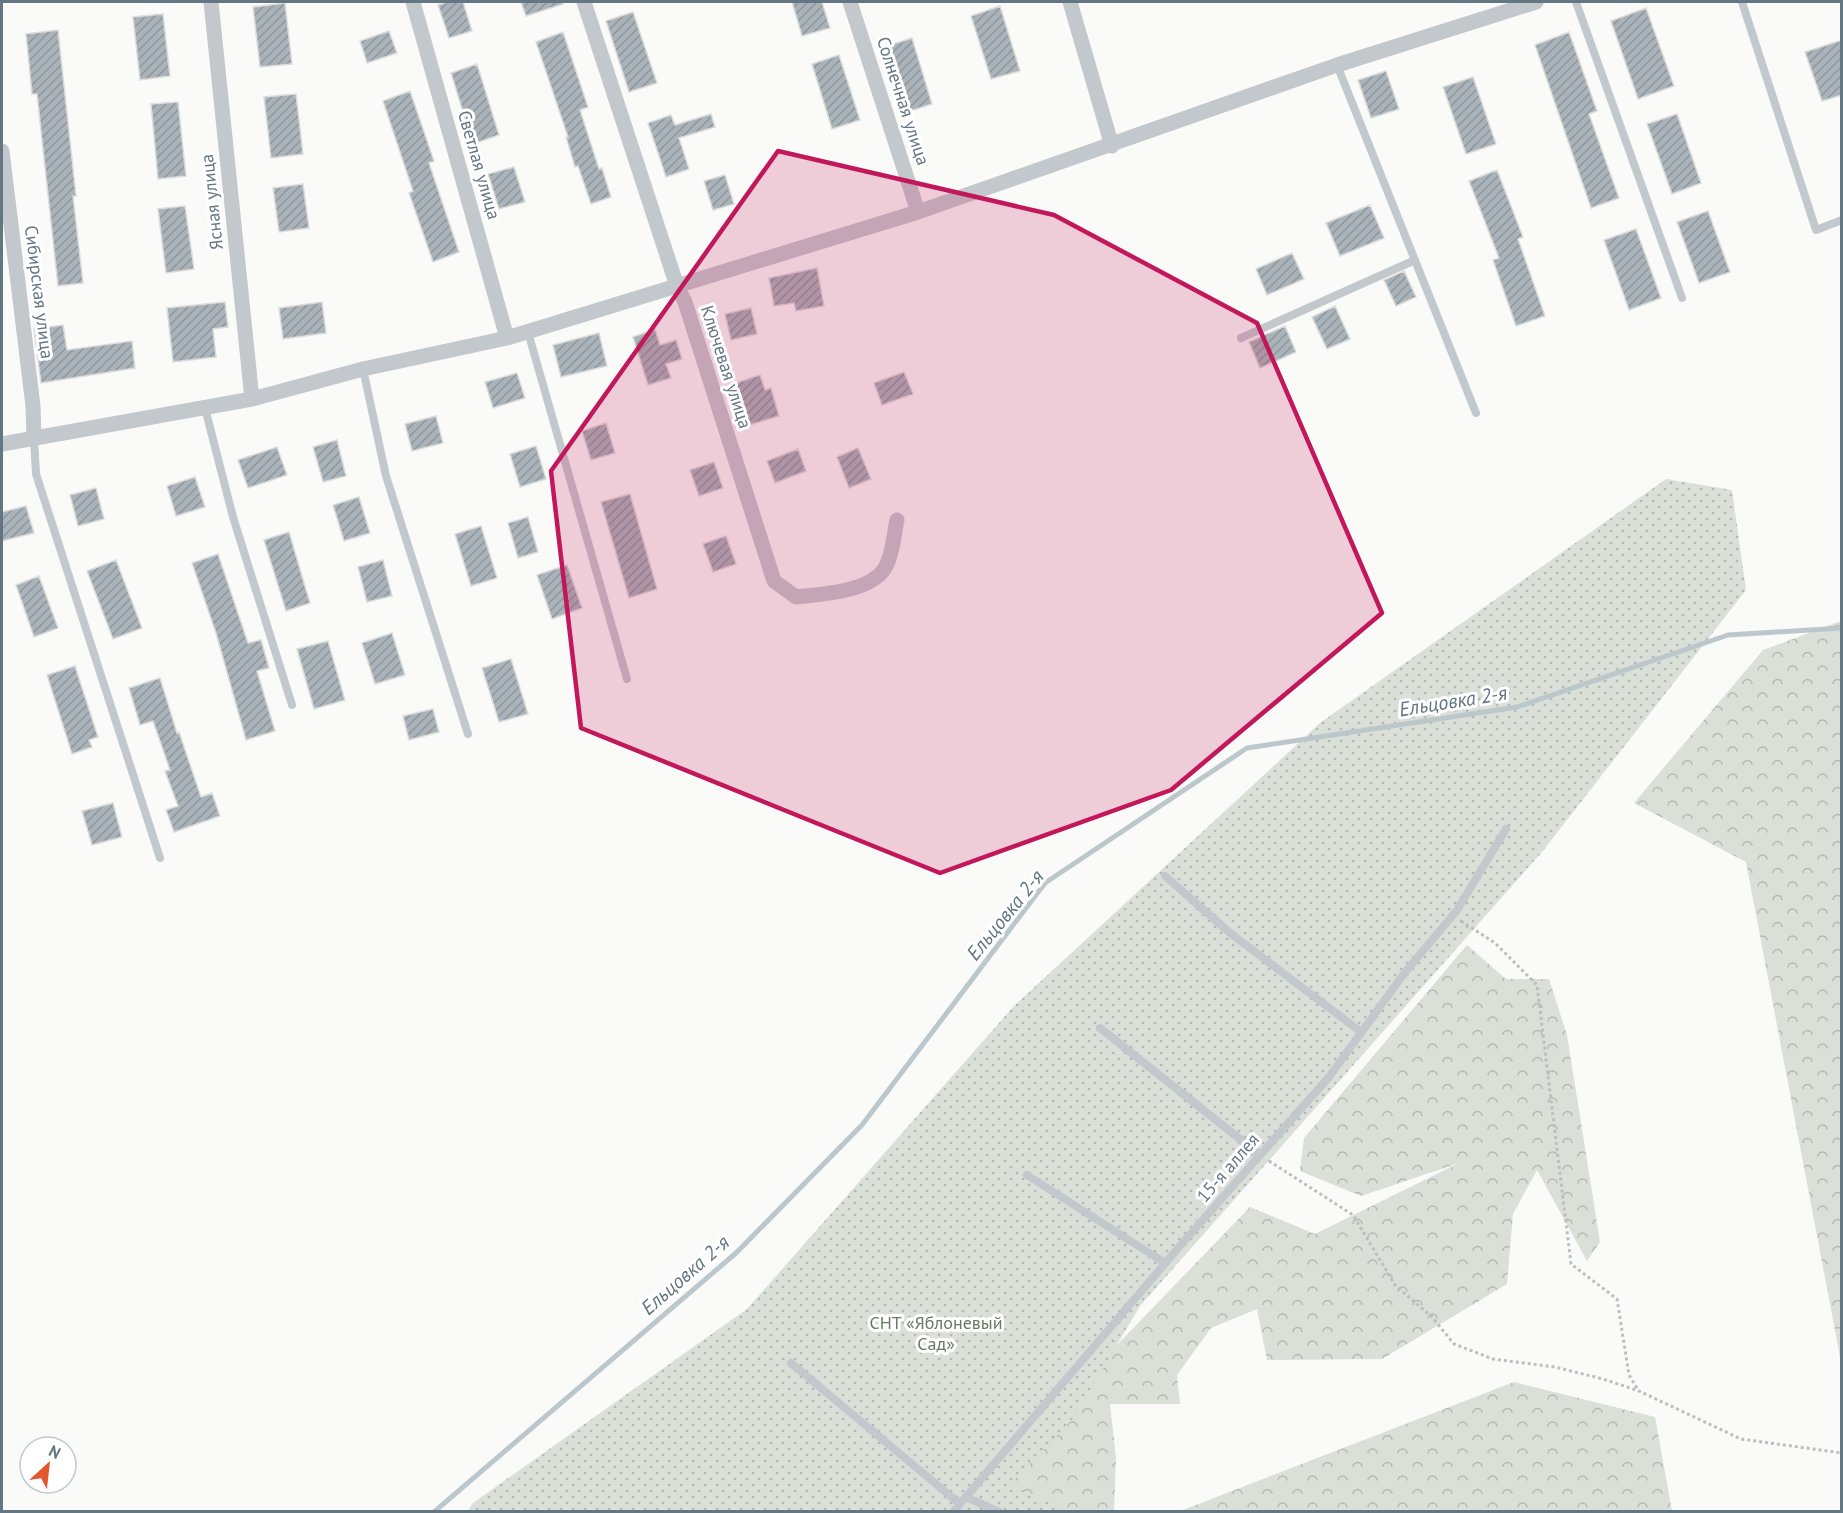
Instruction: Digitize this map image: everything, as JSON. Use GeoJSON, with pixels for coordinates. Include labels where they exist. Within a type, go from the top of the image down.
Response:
{"type":"FeatureCollection","features":[{"type":"Feature","properties":{"kind":"street","name":"Ясная улица"},"geometry":{"type":"LineString","coordinates":[[211,2],[252,399]]}},
{"type":"Feature","properties":{"kind":"street","name":"Светлая улица"},"geometry":{"type":"LineString","coordinates":[[413,2],[507,338]]}},
{"type":"Feature","properties":{"kind":"street","name":"Ключевая улица"},"geometry":{"type":"LineString","coordinates":[[584,2],[677,286],[685,302],[774,581],[796,597],[847,591],[880,576],[887,564],[897,520]]}},
{"type":"Feature","properties":{"kind":"street","name":"Солнечная улица"},"geometry":{"type":"LineString","coordinates":[[850,2],[918,212]]}},
{"type":"Feature","properties":{"kind":"street"},"geometry":{"type":"LineString","coordinates":[[1070,2],[1112,146]]}},
{"type":"Feature","properties":{"kind":"street"},"geometry":{"type":"LineString","coordinates":[[2,444],[252,399],[363,369],[528,332],[918,212],[1112,146],[1337,65],[1536,2]]}},
{"type":"Feature","properties":{"kind":"street","name":"Сибирская улица"},"geometry":{"type":"LineString","coordinates":[[2,151],[33,406],[34,439]]}},
{"type":"Feature","properties":{"kind":"lane"},"geometry":{"type":"LineString","coordinates":[[1576,2],[1682,298]]}},
{"type":"Feature","properties":{"kind":"lane"},"geometry":{"type":"LineString","coordinates":[[1742,2],[1816,231],[1842,220]]}},
{"type":"Feature","properties":{"kind":"lane"},"geometry":{"type":"LineString","coordinates":[[1337,65],[1476,413]]}},
{"type":"Feature","properties":{"kind":"lane"},"geometry":{"type":"LineString","coordinates":[[1241,338],[1415,260]]}},
{"type":"Feature","properties":{"kind":"lane"},"geometry":{"type":"LineString","coordinates":[[528,332],[627,679]]}},
{"type":"Feature","properties":{"kind":"lane"},"geometry":{"type":"LineString","coordinates":[[363,369],[386,476],[468,734]]}},
{"type":"Feature","properties":{"kind":"lane"},"geometry":{"type":"LineString","coordinates":[[205,408],[233,517],[292,705]]}},
{"type":"Feature","properties":{"kind":"lane"},"geometry":{"type":"LineString","coordinates":[[34,439],[36,474],[160,858]]}},
{"type":"Feature","properties":{"kind":"lane","name":"15-я аллея"},"geometry":{"type":"LineString","coordinates":[[953,1512],[1165,1263],[1329,1077],[1403,975],[1452,916],[1506,829]]}},
{"type":"Feature","properties":{"kind":"lane"},"geometry":{"type":"LineString","coordinates":[[1165,876],[1230,933],[1361,1032]]}},
{"type":"Feature","properties":{"kind":"lane"},"geometry":{"type":"LineString","coordinates":[[1100,1028],[1260,1155]]}},
{"type":"Feature","properties":{"kind":"lane"},"geometry":{"type":"LineString","coordinates":[[1027,1175],[1165,1263]]}},
{"type":"Feature","properties":{"kind":"lane"},"geometry":{"type":"LineString","coordinates":[[791,1363],[960,1504]]}},
{"type":"Feature","properties":{"kind":"lane"},"geometry":{"type":"LineString","coordinates":[[966,1497],[999,1512]]}},
{"type":"Feature","properties":{"kind":"path"},"geometry":{"type":"LineString","coordinates":[[1452,916],[1495,943],[1537,985],[1571,1264],[1617,1299],[1629,1375],[1639,1391]]}},
{"type":"Feature","properties":{"kind":"path"},"geometry":{"type":"LineString","coordinates":[[1260,1155],[1353,1215],[1395,1285],[1432,1317],[1454,1344],[1493,1359],[1555,1367],[1603,1379],[1639,1391],[1741,1439],[1842,1453]]}},
{"type":"Feature","properties":{"kind":"highlighted area"},"geometry":{"type":"Polygon","coordinates":[[[778,151],[1054,215],[1257,323],[1382,613],[1171,790],[940,873],[581,728],[551,471],[778,151]]]}},
{"type":"Feature","properties":{"kind":"green space","name":"СНТ «Яблоневый Сад»"},"geometry":{"type":"Polygon","coordinates":[[[1666,479],[1732,490],[1746,590],[1542,852],[1140,1306],[1072,1420],[1010,1484],[1067,1511],[467,1512],[473,1503],[747,1309],[1014,1006],[1320,723],[1666,479]]]}},
{"type":"Feature","properties":{"kind":"green space"},"geometry":{"type":"Polygon","coordinates":[[[1841,621],[1841,1362],[1746,862],[1634,803],[1763,650],[1841,621]]]}},
{"type":"Feature","properties":{"kind":"green space"},"geometry":{"type":"Polygon","coordinates":[[[1467,945],[1506,979],[1549,979],[1567,1035],[1600,1242],[1587,1261],[1537,1170],[1513,1214],[1507,1284],[1382,1359],[1267,1360],[1257,1309],[1211,1328],[1177,1375],[1180,1404],[1110,1404],[1116,1458],[1114,1511],[1016,1511],[1002,1488],[1089,1374],[1250,1207],[1315,1234],[1459,1163],[1361,1196],[1300,1171],[1304,1138],[1467,945]]]}},
{"type":"Feature","properties":{"kind":"green space"},"geometry":{"type":"Polygon","coordinates":[[[1514,1382],[1655,1417],[1672,1511],[1152,1511],[1183,1510],[1514,1382]]]}},
{"type":"Feature","properties":{"kind":"building"},"geometry":{"type":"Polygon","coordinates":[[[463,2],[472,31],[449,38],[438,5],[463,2]]]}},
{"type":"Feature","properties":{"kind":"building"},"geometry":{"type":"Polygon","coordinates":[[[521,2],[562,2],[563,4],[526,16],[521,2]]]}},
{"type":"Feature","properties":{"kind":"building"},"geometry":{"type":"Polygon","coordinates":[[[792,2],[822,2],[830,28],[802,36],[792,2]]]}},
{"type":"Feature","properties":{"kind":"building"},"geometry":{"type":"Polygon","coordinates":[[[285,3],[292,64],[260,67],[253,7],[285,3]]]}},
{"type":"Feature","properties":{"kind":"building"},"geometry":{"type":"Polygon","coordinates":[[[1000,6],[1020,71],[991,79],[971,16],[1000,6]]]}},
{"type":"Feature","properties":{"kind":"building"},"geometry":{"type":"Polygon","coordinates":[[[1646,8],[1674,86],[1638,99],[1611,21],[1646,8]]]}},
{"type":"Feature","properties":{"kind":"building"},"geometry":{"type":"Polygon","coordinates":[[[633,12],[657,83],[629,92],[606,21],[633,12]]]}},
{"type":"Feature","properties":{"kind":"building"},"geometry":{"type":"Polygon","coordinates":[[[163,14],[170,76],[140,80],[133,17],[163,14]]]}},
{"type":"Feature","properties":{"kind":"building"},"geometry":{"type":"Polygon","coordinates":[[[58,30],[83,283],[58,286],[37,94],[32,94],[26,34],[58,30]]]}},
{"type":"Feature","properties":{"kind":"building"},"geometry":{"type":"Polygon","coordinates":[[[389,31],[397,53],[367,63],[360,41],[389,31]]]}},
{"type":"Feature","properties":{"kind":"building"},"geometry":{"type":"Polygon","coordinates":[[[563,32],[588,107],[580,110],[599,169],[602,168],[611,197],[591,204],[578,166],[575,167],[566,137],[568,137],[536,42],[563,32]]]}},
{"type":"Feature","properties":{"kind":"building"},"geometry":{"type":"Polygon","coordinates":[[[1569,32],[1597,111],[1589,114],[1619,198],[1591,208],[1535,45],[1569,32]]]}},
{"type":"Feature","properties":{"kind":"building"},"geometry":{"type":"Polygon","coordinates":[[[912,38],[932,104],[904,113],[884,47],[912,38]]]}},
{"type":"Feature","properties":{"kind":"building"},"geometry":{"type":"Polygon","coordinates":[[[1842,40],[1842,95],[1822,101],[1805,52],[1842,40]]]}},
{"type":"Feature","properties":{"kind":"building"},"geometry":{"type":"Polygon","coordinates":[[[839,55],[860,120],[832,129],[812,64],[839,55]]]}},
{"type":"Feature","properties":{"kind":"building"},"geometry":{"type":"Polygon","coordinates":[[[477,64],[499,135],[473,144],[451,73],[477,64]]]}},
{"type":"Feature","properties":{"kind":"building"},"geometry":{"type":"Polygon","coordinates":[[[1386,71],[1399,109],[1371,118],[1358,80],[1386,71]]]}},
{"type":"Feature","properties":{"kind":"building"},"geometry":{"type":"Polygon","coordinates":[[[1473,77],[1496,144],[1466,154],[1443,87],[1473,77]]]}},
{"type":"Feature","properties":{"kind":"building"},"geometry":{"type":"Polygon","coordinates":[[[410,91],[434,161],[429,163],[459,252],[433,262],[409,193],[413,191],[383,101],[410,91]]]}},
{"type":"Feature","properties":{"kind":"building"},"geometry":{"type":"Polygon","coordinates":[[[296,94],[303,154],[271,158],[264,97],[296,94]]]}},
{"type":"Feature","properties":{"kind":"building"},"geometry":{"type":"Polygon","coordinates":[[[178,102],[186,176],[158,179],[151,104],[178,102]]]}},
{"type":"Feature","properties":{"kind":"building"},"geometry":{"type":"Polygon","coordinates":[[[711,114],[715,127],[679,138],[689,169],[666,177],[648,123],[671,115],[675,125],[711,114]]]}},
{"type":"Feature","properties":{"kind":"building"},"geometry":{"type":"Polygon","coordinates":[[[1677,114],[1701,183],[1672,194],[1647,124],[1677,114]]]}},
{"type":"Feature","properties":{"kind":"building"},"geometry":{"type":"Polygon","coordinates":[[[514,167],[525,202],[499,209],[488,174],[514,167]]]}},
{"type":"Feature","properties":{"kind":"building"},"geometry":{"type":"Polygon","coordinates":[[[1497,170],[1523,237],[1518,239],[1545,316],[1516,326],[1493,260],[1499,258],[1469,181],[1497,170]]]}},
{"type":"Feature","properties":{"kind":"building"},"geometry":{"type":"Polygon","coordinates":[[[725,175],[734,204],[713,210],[704,181],[725,175]]]}},
{"type":"Feature","properties":{"kind":"building"},"geometry":{"type":"Polygon","coordinates":[[[303,184],[309,228],[279,232],[273,188],[303,184]]]}},
{"type":"Feature","properties":{"kind":"building"},"geometry":{"type":"Polygon","coordinates":[[[1370,205],[1384,238],[1340,256],[1326,223],[1370,205]]]}},
{"type":"Feature","properties":{"kind":"building"},"geometry":{"type":"Polygon","coordinates":[[[185,206],[194,269],[166,273],[158,209],[185,206]]]}},
{"type":"Feature","properties":{"kind":"building"},"geometry":{"type":"Polygon","coordinates":[[[1708,211],[1730,272],[1699,283],[1677,222],[1708,211]]]}},
{"type":"Feature","properties":{"kind":"building"},"geometry":{"type":"Polygon","coordinates":[[[1636,229],[1661,298],[1629,310],[1604,240],[1636,229]]]}},
{"type":"Feature","properties":{"kind":"building"},"geometry":{"type":"Polygon","coordinates":[[[1292,253],[1304,279],[1267,295],[1256,269],[1292,253]]]}},
{"type":"Feature","properties":{"kind":"building"},"geometry":{"type":"Polygon","coordinates":[[[817,268],[824,306],[796,311],[794,303],[774,306],[769,278],[817,268]]]}},
{"type":"Feature","properties":{"kind":"building"},"geometry":{"type":"Polygon","coordinates":[[[1404,271],[1416,297],[1396,306],[1384,280],[1404,271]]]}},
{"type":"Feature","properties":{"kind":"building"},"geometry":{"type":"Polygon","coordinates":[[[225,302],[228,327],[213,329],[216,357],[173,362],[167,308],[225,302]]]}},
{"type":"Feature","properties":{"kind":"building"},"geometry":{"type":"Polygon","coordinates":[[[322,302],[326,333],[283,339],[279,308],[322,302]]]}},
{"type":"Feature","properties":{"kind":"building"},"geometry":{"type":"Polygon","coordinates":[[[1335,306],[1350,339],[1327,349],[1312,317],[1335,306]]]}},
{"type":"Feature","properties":{"kind":"building"},"geometry":{"type":"Polygon","coordinates":[[[751,308],[757,334],[731,340],[725,314],[751,308]]]}},
{"type":"Feature","properties":{"kind":"building"},"geometry":{"type":"Polygon","coordinates":[[[63,325],[67,350],[132,341],[135,368],[41,383],[34,329],[63,325]]]}},
{"type":"Feature","properties":{"kind":"building"},"geometry":{"type":"Polygon","coordinates":[[[1285,326],[1296,352],[1260,368],[1249,342],[1285,326]]]}},
{"type":"Feature","properties":{"kind":"building"},"geometry":{"type":"Polygon","coordinates":[[[655,329],[660,345],[676,340],[682,359],[666,364],[671,378],[648,385],[633,337],[655,329]]]}},
{"type":"Feature","properties":{"kind":"building"},"geometry":{"type":"Polygon","coordinates":[[[599,333],[607,366],[561,377],[553,345],[599,333]]]}},
{"type":"Feature","properties":{"kind":"building"},"geometry":{"type":"Polygon","coordinates":[[[904,372],[913,394],[882,405],[874,383],[904,372]]]}},
{"type":"Feature","properties":{"kind":"building"},"geometry":{"type":"Polygon","coordinates":[[[517,373],[525,398],[493,408],[485,382],[517,373]]]}},
{"type":"Feature","properties":{"kind":"building"},"geometry":{"type":"Polygon","coordinates":[[[760,375],[765,390],[771,388],[779,416],[746,426],[733,384],[760,375]]]}},
{"type":"Feature","properties":{"kind":"building"},"geometry":{"type":"Polygon","coordinates":[[[436,416],[443,443],[412,451],[405,424],[436,416]]]}},
{"type":"Feature","properties":{"kind":"building"},"geometry":{"type":"Polygon","coordinates":[[[606,423],[615,453],[591,460],[582,431],[606,423]]]}},
{"type":"Feature","properties":{"kind":"building"},"geometry":{"type":"Polygon","coordinates":[[[337,440],[346,476],[323,482],[313,447],[337,440]]]}},
{"type":"Feature","properties":{"kind":"building"},"geometry":{"type":"Polygon","coordinates":[[[536,446],[546,479],[520,487],[510,454],[536,446]]]}},
{"type":"Feature","properties":{"kind":"building"},"geometry":{"type":"Polygon","coordinates":[[[277,447],[287,475],[248,488],[238,460],[277,447]]]}},
{"type":"Feature","properties":{"kind":"building"},"geometry":{"type":"Polygon","coordinates":[[[858,448],[871,479],[849,488],[837,457],[858,448]]]}},
{"type":"Feature","properties":{"kind":"building"},"geometry":{"type":"Polygon","coordinates":[[[798,449],[806,471],[775,483],[767,461],[798,449]]]}},
{"type":"Feature","properties":{"kind":"building"},"geometry":{"type":"Polygon","coordinates":[[[714,462],[723,488],[699,496],[690,470],[714,462]]]}},
{"type":"Feature","properties":{"kind":"building"},"geometry":{"type":"Polygon","coordinates":[[[195,477],[205,507],[176,516],[167,486],[195,477]]]}},
{"type":"Feature","properties":{"kind":"building"},"geometry":{"type":"Polygon","coordinates":[[[96,488],[104,519],[78,526],[70,495],[96,488]]]}},
{"type":"Feature","properties":{"kind":"building"},"geometry":{"type":"Polygon","coordinates":[[[630,494],[657,589],[629,598],[601,502],[630,494]]]}},
{"type":"Feature","properties":{"kind":"building"},"geometry":{"type":"Polygon","coordinates":[[[359,497],[370,533],[344,541],[333,505],[359,497]]]}},
{"type":"Feature","properties":{"kind":"building"},"geometry":{"type":"Polygon","coordinates":[[[26,506],[34,533],[2,541],[2,512],[26,506]]]}},
{"type":"Feature","properties":{"kind":"building"},"geometry":{"type":"Polygon","coordinates":[[[528,517],[538,552],[518,558],[508,523],[528,517]]]}},
{"type":"Feature","properties":{"kind":"building"},"geometry":{"type":"Polygon","coordinates":[[[481,526],[497,578],[471,586],[455,534],[481,526]]]}},
{"type":"Feature","properties":{"kind":"building"},"geometry":{"type":"Polygon","coordinates":[[[289,532],[310,603],[286,611],[264,540],[289,532]]]}},
{"type":"Feature","properties":{"kind":"building"},"geometry":{"type":"Polygon","coordinates":[[[726,536],[736,564],[713,572],[703,544],[726,536]]]}},
{"type":"Feature","properties":{"kind":"building"},"geometry":{"type":"Polygon","coordinates":[[[218,554],[248,643],[261,640],[269,668],[257,671],[275,731],[246,740],[216,633],[192,563],[218,554]]]}},
{"type":"Feature","properties":{"kind":"building"},"geometry":{"type":"Polygon","coordinates":[[[116,560],[142,628],[113,639],[87,571],[116,560]]]}},
{"type":"Feature","properties":{"kind":"building"},"geometry":{"type":"Polygon","coordinates":[[[383,560],[392,596],[367,602],[358,567],[383,560]]]}},
{"type":"Feature","properties":{"kind":"building"},"geometry":{"type":"Polygon","coordinates":[[[567,565],[582,608],[552,619],[537,575],[567,565]]]}},
{"type":"Feature","properties":{"kind":"building"},"geometry":{"type":"Polygon","coordinates":[[[39,576],[58,628],[34,637],[16,585],[39,576]]]}},
{"type":"Feature","properties":{"kind":"building"},"geometry":{"type":"Polygon","coordinates":[[[392,633],[405,675],[375,684],[362,643],[392,633]]]}},
{"type":"Feature","properties":{"kind":"building"},"geometry":{"type":"Polygon","coordinates":[[[328,641],[345,700],[314,709],[297,649],[328,641]]]}},
{"type":"Feature","properties":{"kind":"building"},"geometry":{"type":"Polygon","coordinates":[[[511,659],[528,714],[499,722],[482,668],[511,659]]]}},
{"type":"Feature","properties":{"kind":"building"},"geometry":{"type":"Polygon","coordinates":[[[75,666],[98,737],[89,740],[92,747],[72,754],[47,675],[75,666]]]}},
{"type":"Feature","properties":{"kind":"building"},"geometry":{"type":"Polygon","coordinates":[[[160,678],[177,733],[179,732],[201,797],[212,793],[220,816],[174,832],[166,810],[178,806],[165,771],[170,770],[153,721],[140,725],[129,688],[160,678]]]}},
{"type":"Feature","properties":{"kind":"building"},"geometry":{"type":"Polygon","coordinates":[[[433,709],[439,732],[409,740],[403,716],[433,709]]]}},
{"type":"Feature","properties":{"kind":"building"},"geometry":{"type":"Polygon","coordinates":[[[113,803],[122,837],[92,845],[82,811],[113,803]]]}},
{"type":"Feature","properties":{"kind":"waterway","name":"Ельцовка 2-я"},"geometry":{"type":"LineString","coordinates":[[434,1512],[736,1253],[862,1125],[1045,883],[1247,748],[1517,707],[1728,635],[1842,628]]}}]}
